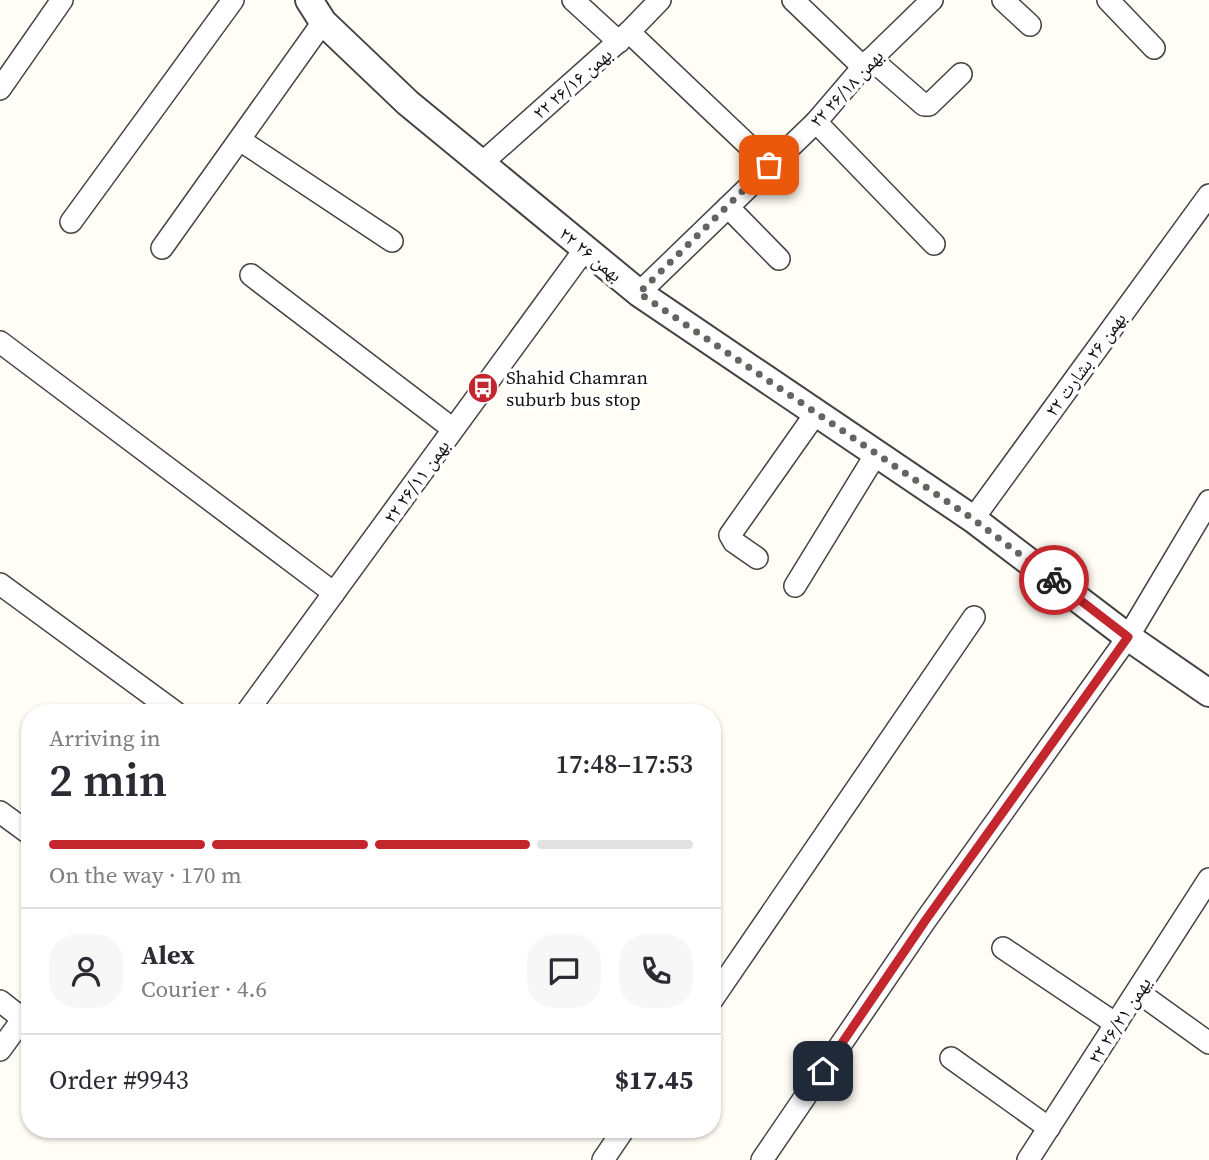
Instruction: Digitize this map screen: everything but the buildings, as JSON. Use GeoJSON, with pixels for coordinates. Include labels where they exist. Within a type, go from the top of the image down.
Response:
{"type":"FeatureCollection","features":[{"type":"Feature","properties":{"kind":"street"},"geometry":{"type":"LineString","coordinates":[[0,89],[62,0]]}},
{"type":"Feature","properties":{"kind":"street"},"geometry":{"type":"LineString","coordinates":[[71,222],[233,0]]}},
{"type":"Feature","properties":{"kind":"street"},"geometry":{"type":"LineString","coordinates":[[573,0],[624,37],[769,165]]}},
{"type":"Feature","properties":{"kind":"street","name":"۲۲ بهمن ۲۶/۱۶"},"geometry":{"type":"LineString","coordinates":[[482,163],[624,37],[660,0]]}},
{"type":"Feature","properties":{"kind":"street"},"geometry":{"type":"LineString","coordinates":[[793,0],[867,63],[924,105],[929,105],[961,74]]}},
{"type":"Feature","properties":{"kind":"street","name":"۲۲ بهمن ۲۶/۱۸"},"geometry":{"type":"LineString","coordinates":[[639,293],[816,122],[867,63],[932,0]]}},
{"type":"Feature","properties":{"kind":"street"},"geometry":{"type":"LineString","coordinates":[[1003,0],[1030,25]]}},
{"type":"Feature","properties":{"kind":"street"},"geometry":{"type":"LineString","coordinates":[[1108,0],[1154,48]]}},
{"type":"Feature","properties":{"kind":"street"},"geometry":{"type":"LineString","coordinates":[[162,248],[240,140],[316,11]]}},
{"type":"Feature","properties":{"kind":"street","name":"۲۲ بهمن ۲۶"},"geometry":{"type":"LineString","coordinates":[[316,11],[408,103],[639,293],[973,519],[1128,637],[1209,693]]}},
{"type":"Feature","properties":{"kind":"street"},"geometry":{"type":"LineString","coordinates":[[816,122],[934,244]]}},
{"type":"Feature","properties":{"kind":"street"},"geometry":{"type":"LineString","coordinates":[[240,140],[393,241]]}},
{"type":"Feature","properties":{"kind":"street"},"geometry":{"type":"LineString","coordinates":[[728,207],[779,259]]}},
{"type":"Feature","properties":{"kind":"street","name":"بهمن ۲۶ بشارت ۲۲"},"geometry":{"type":"LineString","coordinates":[[973,519],[1205,207]]}},
{"type":"Feature","properties":{"kind":"street","name":"۲۲ بهمن ۲۶/۱۱"},"geometry":{"type":"LineString","coordinates":[[253,704],[585,249]]}},
{"type":"Feature","properties":{"kind":"street"},"geometry":{"type":"LineString","coordinates":[[251,275],[453,429]]}},
{"type":"Feature","properties":{"kind":"street"},"geometry":{"type":"LineString","coordinates":[[0,342],[334,593]]}},
{"type":"Feature","properties":{"kind":"street"},"geometry":{"type":"LineString","coordinates":[[757,558],[734,542],[730,535],[816,413]]}},
{"type":"Feature","properties":{"kind":"street"},"geometry":{"type":"LineString","coordinates":[[795,586],[876,454]]}},
{"type":"Feature","properties":{"kind":"street"},"geometry":{"type":"LineString","coordinates":[[762,1160],[925,921],[1128,637],[1209,501]]}},
{"type":"Feature","properties":{"kind":"street"},"geometry":{"type":"LineString","coordinates":[[0,584],[164,704]]}},
{"type":"Feature","properties":{"kind":"street"},"geometry":{"type":"LineString","coordinates":[[721,987],[974,617]]}},
{"type":"Feature","properties":{"kind":"street"},"geometry":{"type":"LineString","coordinates":[[0,812],[21,827]]}},
{"type":"Feature","properties":{"kind":"street","name":"۲۲ یهمن ۲۶/۲۱"},"geometry":{"type":"LineString","coordinates":[[1028,1160],[1209,879]]}},
{"type":"Feature","properties":{"kind":"street"},"geometry":{"type":"LineString","coordinates":[[1003,948],[1116,1024]]}},
{"type":"Feature","properties":{"kind":"street"},"geometry":{"type":"LineString","coordinates":[[1138,992],[1209,1043]]}},
{"type":"Feature","properties":{"kind":"street"},"geometry":{"type":"LineString","coordinates":[[0,1001],[21,1012]]}},
{"type":"Feature","properties":{"kind":"street"},"geometry":{"type":"LineString","coordinates":[[0,1050],[21,1021]]}},
{"type":"Feature","properties":{"kind":"street"},"geometry":{"type":"LineString","coordinates":[[951,1058],[1049,1128]]}},
{"type":"Feature","properties":{"kind":"street"},"geometry":{"type":"LineString","coordinates":[[603,1160],[618,1138]]}},
{"type":"Feature","properties":{"kind":"way so far"},"geometry":{"type":"LineString","coordinates":[[769,165],[639,293],[973,519],[1054,580]]}},
{"type":"Feature","properties":{"kind":"place","name":"Shahid Chamran suburb bus stop"},"geometry":{"type":"Point","coordinates":[483,388]}},
{"type":"Feature","properties":{"kind":"route"},"geometry":{"type":"LineString","coordinates":[[823,1071],[925,921],[1128,637],[1054,580]]}}]}
